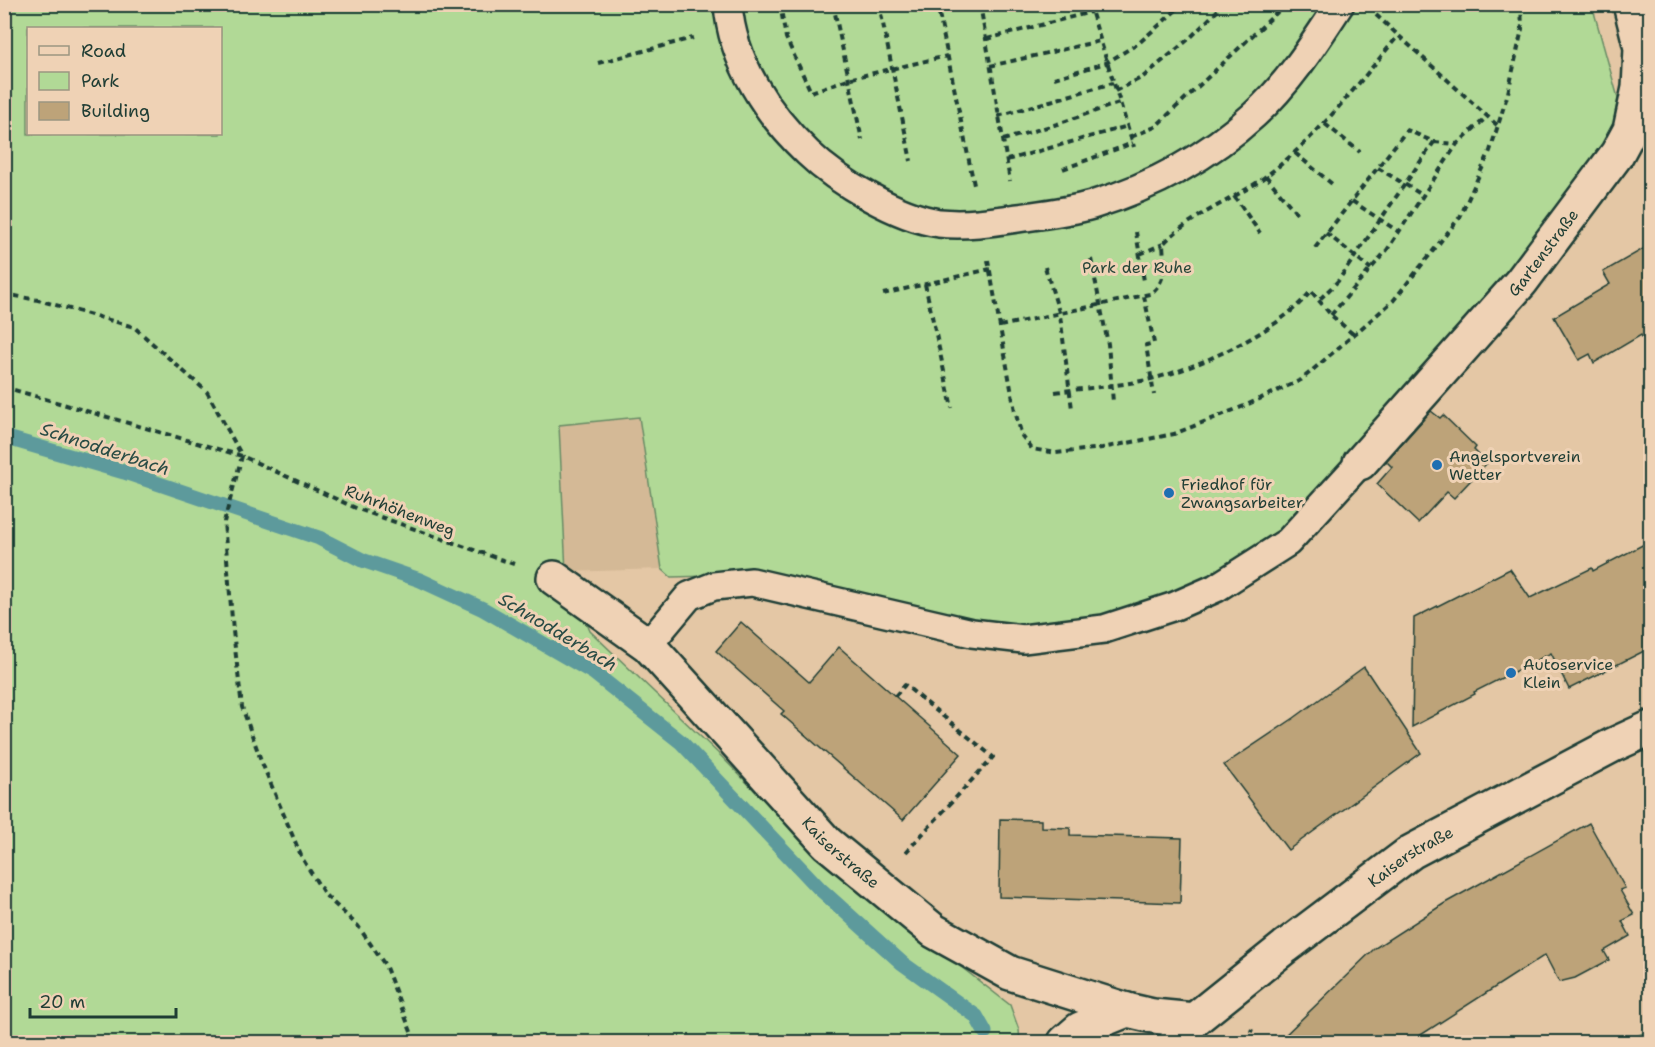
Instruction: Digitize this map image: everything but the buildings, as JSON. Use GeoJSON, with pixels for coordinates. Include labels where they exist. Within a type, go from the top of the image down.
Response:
{"type":"FeatureCollection","features":[{"type":"Feature","properties":{"kind":"street","name":"Gartenstraße"},"geometry":{"type":"LineString","coordinates":[[1360,463],[1521,282],[1617,154],[1630,130],[1639,88],[1641,48],[1630,4]]}},
{"type":"Feature","properties":{"kind":"street","name":"Kaiserstraße"},"geometry":{"type":"LineString","coordinates":[[554,578],[648,645],[827,843],[933,931],[1010,973],[1153,1016],[1185,1031],[1285,947],[1411,852],[1613,745],[1650,728]]}},
{"type":"Feature","properties":{"kind":"street"},"geometry":{"type":"LineString","coordinates":[[1065,1042],[1080,1029],[1127,1010]]}},
{"type":"Feature","properties":{"kind":"lane"},"geometry":{"type":"LineString","coordinates":[[730,16],[741,54],[759,96],[791,136],[821,165],[854,189],[897,210],[938,222],[982,224],[1090,206],[1133,190],[1180,168],[1213,148],[1254,115],[1291,76],[1340,4]]}},
{"type":"Feature","properties":{"kind":"lane"},"geometry":{"type":"LineString","coordinates":[[648,645],[689,596],[714,586],[752,582],[972,633],[1023,639],[1104,629],[1175,606],[1216,588],[1288,542],[1360,463]]}},
{"type":"Feature","properties":{"kind":"path"},"geometry":{"type":"LineString","coordinates":[[780,4],[786,38],[811,92],[848,79],[947,56]]}},
{"type":"Feature","properties":{"kind":"path"},"geometry":{"type":"LineString","coordinates":[[833,4],[862,140]]}},
{"type":"Feature","properties":{"kind":"path"},"geometry":{"type":"LineString","coordinates":[[879,4],[910,162]]}},
{"type":"Feature","properties":{"kind":"path"},"geometry":{"type":"LineString","coordinates":[[997,4],[980,7],[1010,182]]}},
{"type":"Feature","properties":{"kind":"path"},"geometry":{"type":"LineString","coordinates":[[1061,170],[1133,142],[1089,4]]}},
{"type":"Feature","properties":{"kind":"path"},"geometry":{"type":"LineString","coordinates":[[1054,78],[1106,63],[1139,43],[1183,4]]}},
{"type":"Feature","properties":{"kind":"path"},"geometry":{"type":"LineString","coordinates":[[1115,91],[1143,77],[1190,38],[1224,4]]}},
{"type":"Feature","properties":{"kind":"path"},"geometry":{"type":"LineString","coordinates":[[1131,137],[1155,127],[1286,4]]}},
{"type":"Feature","properties":{"kind":"path"},"geometry":{"type":"LineString","coordinates":[[1032,449],[1056,453],[1102,448],[1174,434],[1244,406],[1301,380],[1393,301],[1460,217],[1490,152],[1508,93],[1522,29],[1521,4]]}},
{"type":"Feature","properties":{"kind":"path"},"geometry":{"type":"LineString","coordinates":[[987,39],[1091,12]]}},
{"type":"Feature","properties":{"kind":"path"},"geometry":{"type":"LineString","coordinates":[[1373,12],[1498,126]]}},
{"type":"Feature","properties":{"kind":"path"},"geometry":{"type":"LineString","coordinates":[[598,63],[730,16]]}},
{"type":"Feature","properties":{"kind":"path"},"geometry":{"type":"LineString","coordinates":[[1140,254],[1163,244],[1176,231],[1266,176],[1295,153],[1324,124],[1398,36]]}},
{"type":"Feature","properties":{"kind":"path"},"geometry":{"type":"LineString","coordinates":[[990,66],[1100,41]]}},
{"type":"Feature","properties":{"kind":"path"},"geometry":{"type":"LineString","coordinates":[[998,116],[1113,83]]}},
{"type":"Feature","properties":{"kind":"path"},"geometry":{"type":"LineString","coordinates":[[1003,140],[1054,126],[1119,103]]}},
{"type":"Feature","properties":{"kind":"path"},"geometry":{"type":"LineString","coordinates":[[1331,315],[1399,232],[1457,144],[1488,117]]}},
{"type":"Feature","properties":{"kind":"path"},"geometry":{"type":"LineString","coordinates":[[1324,124],[1360,152]]}},
{"type":"Feature","properties":{"kind":"path"},"geometry":{"type":"LineString","coordinates":[[1006,160],[1128,126]]}},
{"type":"Feature","properties":{"kind":"path"},"geometry":{"type":"LineString","coordinates":[[1315,248],[1407,130],[1434,142],[1457,144]]}},
{"type":"Feature","properties":{"kind":"path"},"geometry":{"type":"LineString","coordinates":[[1319,300],[1338,281],[1434,142]]}},
{"type":"Feature","properties":{"kind":"path"},"geometry":{"type":"LineString","coordinates":[[1295,153],[1332,184]]}},
{"type":"Feature","properties":{"kind":"path"},"geometry":{"type":"LineString","coordinates":[[1378,168],[1424,196]]}},
{"type":"Feature","properties":{"kind":"path"},"geometry":{"type":"LineString","coordinates":[[1266,176],[1297,214]]}},
{"type":"Feature","properties":{"kind":"path"},"geometry":{"type":"LineString","coordinates":[[1001,182],[1020,180]]}},
{"type":"Feature","properties":{"kind":"path"},"geometry":{"type":"LineString","coordinates":[[974,184],[983,184]]}},
{"type":"Feature","properties":{"kind":"path"},"geometry":{"type":"LineString","coordinates":[[1234,196],[1260,233]]}},
{"type":"Feature","properties":{"kind":"path"},"geometry":{"type":"LineString","coordinates":[[1352,201],[1399,232]]}},
{"type":"Feature","properties":{"kind":"path"},"geometry":{"type":"LineString","coordinates":[[1136,232],[1144,280]]}},
{"type":"Feature","properties":{"kind":"path"},"geometry":{"type":"LineString","coordinates":[[1326,233],[1371,269]]}},
{"type":"Feature","properties":{"kind":"path"},"geometry":{"type":"LineString","coordinates":[[1000,326],[1150,294],[1161,286],[1164,271],[1163,244]]}},
{"type":"Feature","properties":{"kind":"path"},"geometry":{"type":"LineString","coordinates":[[1091,259],[1108,344],[1113,402]]}},
{"type":"Feature","properties":{"kind":"path"},"geometry":{"type":"LineString","coordinates":[[1045,267],[1060,315],[1072,409]]}},
{"type":"Feature","properties":{"kind":"path"},"geometry":{"type":"LineString","coordinates":[[883,294],[990,269]]}},
{"type":"Feature","properties":{"kind":"path"},"geometry":{"type":"LineString","coordinates":[[925,285],[952,408]]}},
{"type":"Feature","properties":{"kind":"path"},"geometry":{"type":"LineString","coordinates":[[1055,392],[1152,379],[1195,365],[1268,329],[1298,307],[1311,291],[1331,315],[1354,335]]}},
{"type":"Feature","properties":{"kind":"path"},"geometry":{"type":"LineString","coordinates":[[4,294],[38,300],[134,327],[207,392],[242,456],[224,522],[242,707],[262,763],[302,858],[325,895],[358,926],[386,965],[415,1042]]}},
{"type":"Feature","properties":{"kind":"path"},"geometry":{"type":"LineString","coordinates":[[1144,296],[1154,343],[1146,345],[1154,395]]}},
{"type":"Feature","properties":{"kind":"path","name":"Ruhrhöhenweg"},"geometry":{"type":"LineString","coordinates":[[4,387],[242,456],[358,509],[554,578]]}},
{"type":"Feature","properties":{"kind":"path"},"geometry":{"type":"LineString","coordinates":[[877,884],[993,757],[904,685],[895,696]]}},
{"type":"Feature","properties":{"kind":"shaded area"},"geometry":{"type":"Polygon","coordinates":[[[639,417],[662,569],[566,572],[559,424],[639,417]]]}},
{"type":"Feature","properties":{"kind":"green space","name":"Park der Ruhe"},"geometry":{"type":"Polygon","coordinates":[[[5,5],[1592,5],[1618,98],[1612,131],[1584,176],[1508,283],[1295,524],[1183,594],[1082,625],[1028,633],[752,575],[671,577],[662,569],[639,417],[559,425],[566,572],[590,631],[721,756],[818,856],[1010,1005],[1019,1030],[1020,1042],[5,1042],[5,5]]]}},
{"type":"Feature","properties":{"kind":"green space"},"geometry":{"type":"Polygon","coordinates":[[[1650,1030],[1650,1042],[1624,1042],[1650,1030]]]}},
{"type":"Feature","properties":{"kind":"waterway","name":"Schnodderbach"},"geometry":{"type":"LineString","coordinates":[[4,437],[124,472],[319,538],[362,560],[420,580],[483,609],[594,673],[681,742],[819,888],[902,963],[976,1016],[985,1032]]}},
{"type":"Feature","properties":{"kind":"place","name":"Angelsportverein Wetter"},"geometry":{"type":"Point","coordinates":[1437,465]}},
{"type":"Feature","properties":{"kind":"place","name":"Friedhof für Zwangsarbeiter"},"geometry":{"type":"Point","coordinates":[1169,493]}},
{"type":"Feature","properties":{"kind":"place","name":"Autoservice Klein"},"geometry":{"type":"Point","coordinates":[1511,673]}}]}
